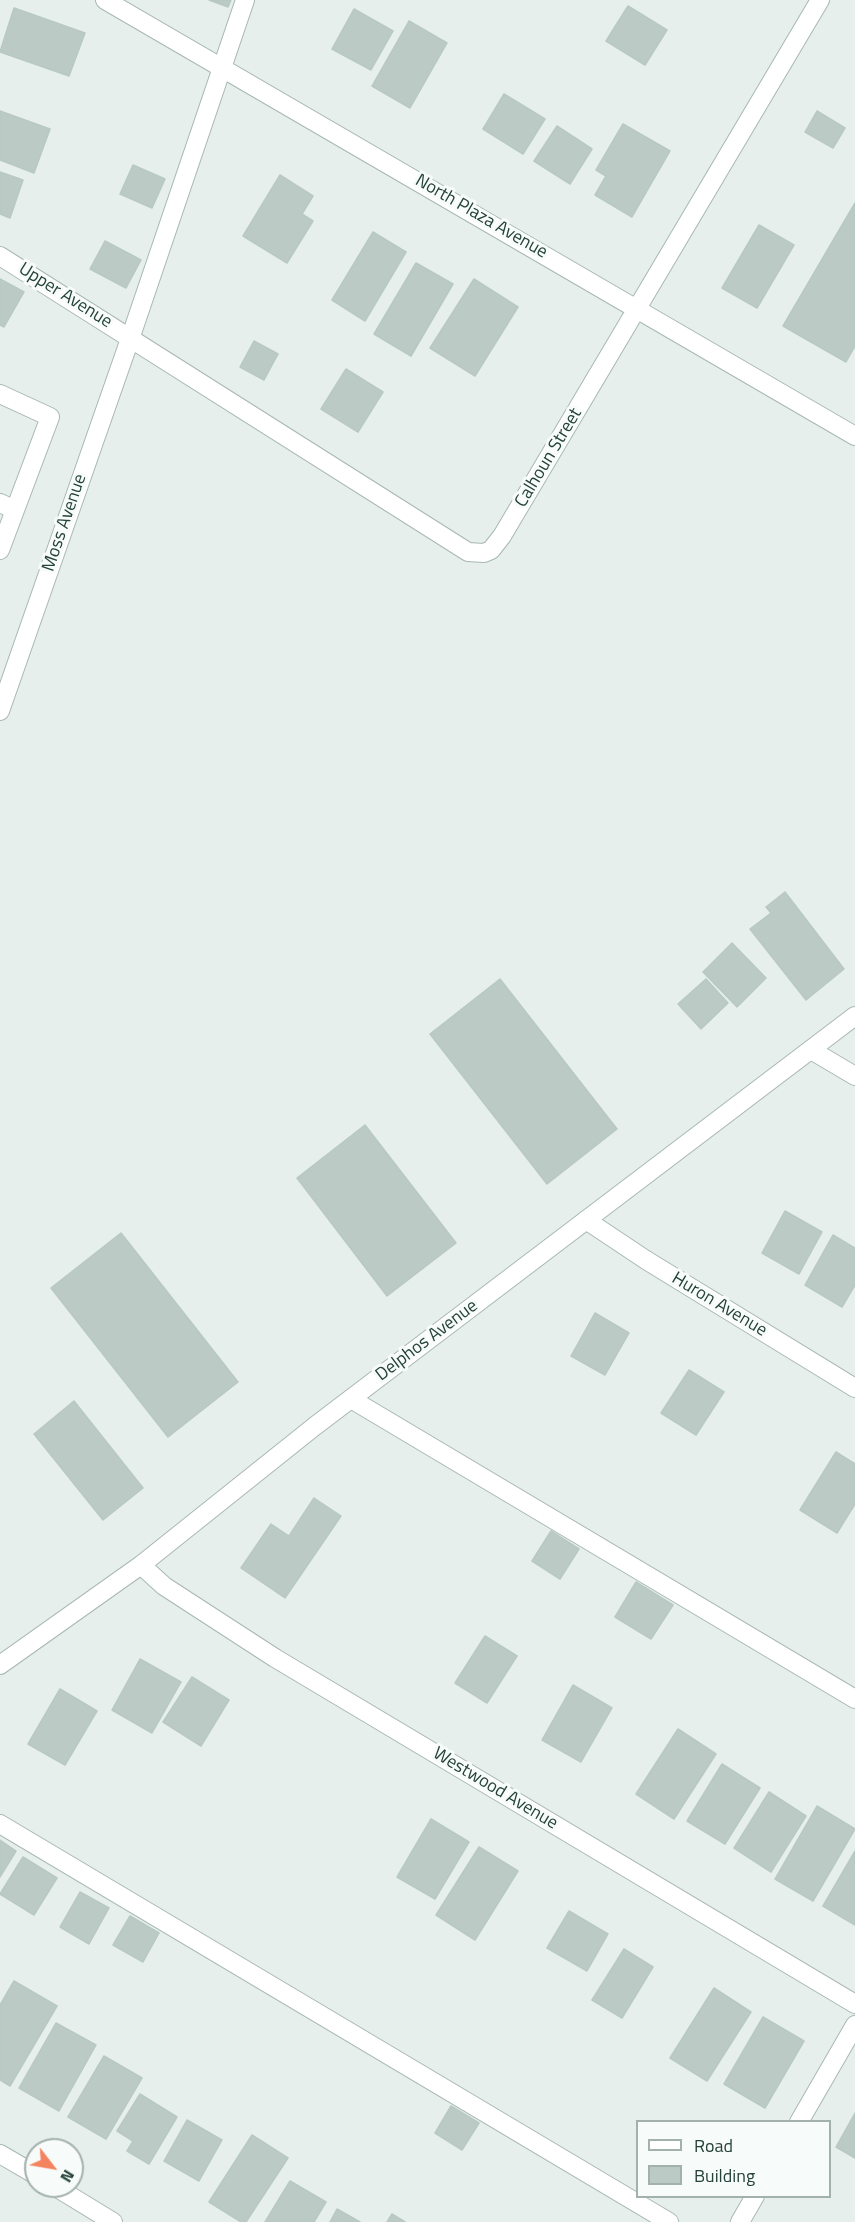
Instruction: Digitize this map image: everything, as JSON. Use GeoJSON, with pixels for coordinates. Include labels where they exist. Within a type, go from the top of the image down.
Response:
{"type":"FeatureCollection","features":[{"type":"Feature","properties":{"kind":"street","name":"North Plaza Avenue"},"geometry":{"type":"LineString","coordinates":[[105,0],[855,436]]}},
{"type":"Feature","properties":{"kind":"street","name":"Moss Avenue"},"geometry":{"type":"LineString","coordinates":[[0,711],[245,0]]}},
{"type":"Feature","properties":{"kind":"street","name":"Calhoun Street"},"geometry":{"type":"LineString","coordinates":[[131,336],[468,552],[491,550],[502,536],[820,0]]}},
{"type":"Feature","properties":{"kind":"street","name":"Upper Avenue"},"geometry":{"type":"LineString","coordinates":[[0,256],[131,336]]}},
{"type":"Feature","properties":{"kind":"street"},"geometry":{"type":"LineString","coordinates":[[0,394],[50,417],[8,506],[0,550]]}},
{"type":"Feature","properties":{"kind":"street","name":"Delphos Avenue"},"geometry":{"type":"LineString","coordinates":[[0,1665],[141,1565],[351,1399],[855,1016]]}},
{"type":"Feature","properties":{"kind":"street"},"geometry":{"type":"LineString","coordinates":[[811,1050],[855,1076]]}},
{"type":"Feature","properties":{"kind":"street","name":"Huron Avenue"},"geometry":{"type":"LineString","coordinates":[[585,1220],[855,1388]]}},
{"type":"Feature","properties":{"kind":"street"},"geometry":{"type":"LineString","coordinates":[[351,1399],[855,1699]]}},
{"type":"Feature","properties":{"kind":"street","name":"Westwood Avenue"},"geometry":{"type":"LineString","coordinates":[[141,1565],[164,1586],[275,1658],[855,2004]]}},
{"type":"Feature","properties":{"kind":"street"},"geometry":{"type":"LineString","coordinates":[[0,1824],[669,2222]]}},
{"type":"Feature","properties":{"kind":"street"},"geometry":{"type":"LineString","coordinates":[[800,2120],[855,2025]]}},
{"type":"Feature","properties":{"kind":"street"},"geometry":{"type":"LineString","coordinates":[[0,2154],[24,2168]]}},
{"type":"Feature","properties":{"kind":"street"},"geometry":{"type":"LineString","coordinates":[[74,2198],[113,2222]]}},
{"type":"Feature","properties":{"kind":"street"},"geometry":{"type":"LineString","coordinates":[[740,2222],[754,2198]]}},
{"type":"Feature","properties":{"kind":"building"},"geometry":{"type":"Polygon","coordinates":[[[209,0],[231,0],[228,7],[209,0]]]}},
{"type":"Feature","properties":{"kind":"building"},"geometry":{"type":"Polygon","coordinates":[[[628,6],[667,30],[645,65],[606,41],[628,6]]]}},
{"type":"Feature","properties":{"kind":"building"},"geometry":{"type":"Polygon","coordinates":[[[14,8],[85,33],[69,76],[0,52],[14,8]]]}},
{"type":"Feature","properties":{"kind":"building"},"geometry":{"type":"Polygon","coordinates":[[[354,9],[393,31],[371,70],[332,49],[354,9]]]}},
{"type":"Feature","properties":{"kind":"building"},"geometry":{"type":"Polygon","coordinates":[[[409,21],[447,43],[410,108],[372,86],[409,21]]]}},
{"type":"Feature","properties":{"kind":"building"},"geometry":{"type":"Polygon","coordinates":[[[504,94],[545,119],[523,154],[483,129],[504,94]]]}},
{"type":"Feature","properties":{"kind":"building"},"geometry":{"type":"Polygon","coordinates":[[[0,111],[50,129],[34,173],[0,160],[0,111]]]}},
{"type":"Feature","properties":{"kind":"building"},"geometry":{"type":"Polygon","coordinates":[[[817,111],[845,128],[833,148],[805,132],[817,111]]]}},
{"type":"Feature","properties":{"kind":"building"},"geometry":{"type":"Polygon","coordinates":[[[623,124],[670,151],[632,217],[595,195],[606,176],[596,170],[623,124]]]}},
{"type":"Feature","properties":{"kind":"building"},"geometry":{"type":"Polygon","coordinates":[[[557,126],[592,149],[570,184],[534,161],[557,126]]]}},
{"type":"Feature","properties":{"kind":"building"},"geometry":{"type":"Polygon","coordinates":[[[133,165],[165,179],[152,208],[120,194],[133,165]]]}},
{"type":"Feature","properties":{"kind":"building"},"geometry":{"type":"Polygon","coordinates":[[[0,172],[23,180],[10,218],[0,214],[0,172]]]}},
{"type":"Feature","properties":{"kind":"building"},"geometry":{"type":"Polygon","coordinates":[[[280,175],[313,196],[302,214],[313,221],[287,263],[243,236],[280,175]]]}},
{"type":"Feature","properties":{"kind":"building"},"geometry":{"type":"Polygon","coordinates":[[[855,203],[855,346],[846,362],[783,326],[855,203]]]}},
{"type":"Feature","properties":{"kind":"building"},"geometry":{"type":"Polygon","coordinates":[[[759,225],[794,245],[757,308],[722,288],[759,225]]]}},
{"type":"Feature","properties":{"kind":"building"},"geometry":{"type":"Polygon","coordinates":[[[373,232],[406,252],[365,321],[332,300],[373,232]]]}},
{"type":"Feature","properties":{"kind":"building"},"geometry":{"type":"Polygon","coordinates":[[[105,241],[141,260],[126,288],[90,269],[105,241]]]}},
{"type":"Feature","properties":{"kind":"building"},"geometry":{"type":"Polygon","coordinates":[[[416,263],[453,284],[411,356],[374,334],[416,263]]]}},
{"type":"Feature","properties":{"kind":"building"},"geometry":{"type":"Polygon","coordinates":[[[0,279],[24,292],[4,327],[0,325],[0,279]]]}},
{"type":"Feature","properties":{"kind":"building"},"geometry":{"type":"Polygon","coordinates":[[[474,279],[518,307],[475,376],[430,348],[474,279]]]}},
{"type":"Feature","properties":{"kind":"building"},"geometry":{"type":"Polygon","coordinates":[[[254,341],[278,354],[264,380],[240,367],[254,341]]]}},
{"type":"Feature","properties":{"kind":"building"},"geometry":{"type":"Polygon","coordinates":[[[346,369],[383,392],[358,432],[321,409],[346,369]]]}},
{"type":"Feature","properties":{"kind":"building"},"geometry":{"type":"Polygon","coordinates":[[[785,892],[844,969],[806,1000],[750,929],[771,913],[766,907],[785,892]]]}},
{"type":"Feature","properties":{"kind":"building"},"geometry":{"type":"Polygon","coordinates":[[[732,943],[766,978],[737,1007],[703,972],[732,943]]]}},
{"type":"Feature","properties":{"kind":"building"},"geometry":{"type":"Polygon","coordinates":[[[500,979],[617,1129],[547,1184],[430,1034],[500,979]]]}},
{"type":"Feature","properties":{"kind":"building"},"geometry":{"type":"Polygon","coordinates":[[[706,979],[728,1003],[701,1029],[678,1004],[706,979]]]}},
{"type":"Feature","properties":{"kind":"building"},"geometry":{"type":"Polygon","coordinates":[[[365,1125],[456,1243],[387,1296],[297,1178],[365,1125]]]}},
{"type":"Feature","properties":{"kind":"building"},"geometry":{"type":"Polygon","coordinates":[[[785,1211],[822,1232],[799,1274],[762,1253],[785,1211]]]}},
{"type":"Feature","properties":{"kind":"building"},"geometry":{"type":"Polygon","coordinates":[[[121,1233],[238,1382],[168,1437],[51,1288],[121,1233]]]}},
{"type":"Feature","properties":{"kind":"building"},"geometry":{"type":"Polygon","coordinates":[[[833,1235],[855,1248],[855,1285],[842,1307],[805,1285],[833,1235]]]}},
{"type":"Feature","properties":{"kind":"building"},"geometry":{"type":"Polygon","coordinates":[[[595,1313],[629,1333],[605,1375],[571,1356],[595,1313]]]}},
{"type":"Feature","properties":{"kind":"building"},"geometry":{"type":"Polygon","coordinates":[[[689,1370],[724,1392],[696,1435],[661,1413],[689,1370]]]}},
{"type":"Feature","properties":{"kind":"building"},"geometry":{"type":"Polygon","coordinates":[[[74,1401],[143,1488],[103,1520],[34,1434],[74,1401]]]}},
{"type":"Feature","properties":{"kind":"building"},"geometry":{"type":"Polygon","coordinates":[[[836,1452],[855,1464],[855,1504],[837,1533],[800,1510],[836,1452]]]}},
{"type":"Feature","properties":{"kind":"building"},"geometry":{"type":"Polygon","coordinates":[[[314,1498],[341,1516],[285,1598],[241,1568],[271,1524],[289,1536],[314,1498]]]}},
{"type":"Feature","properties":{"kind":"building"},"geometry":{"type":"Polygon","coordinates":[[[551,1531],[579,1549],[560,1579],[532,1561],[551,1531]]]}},
{"type":"Feature","properties":{"kind":"building"},"geometry":{"type":"Polygon","coordinates":[[[636,1582],[673,1605],[651,1639],[615,1617],[636,1582]]]}},
{"type":"Feature","properties":{"kind":"building"},"geometry":{"type":"Polygon","coordinates":[[[485,1636],[517,1656],[487,1703],[455,1683],[485,1636]]]}},
{"type":"Feature","properties":{"kind":"building"},"geometry":{"type":"Polygon","coordinates":[[[140,1659],[181,1682],[152,1733],[112,1710],[140,1659]]]}},
{"type":"Feature","properties":{"kind":"building"},"geometry":{"type":"Polygon","coordinates":[[[192,1677],[229,1700],[201,1746],[163,1722],[192,1677]]]}},
{"type":"Feature","properties":{"kind":"building"},"geometry":{"type":"Polygon","coordinates":[[[573,1685],[612,1708],[581,1762],[542,1740],[573,1685]]]}},
{"type":"Feature","properties":{"kind":"building"},"geometry":{"type":"Polygon","coordinates":[[[60,1689],[97,1711],[65,1765],[28,1744],[60,1689]]]}},
{"type":"Feature","properties":{"kind":"building"},"geometry":{"type":"Polygon","coordinates":[[[678,1729],[716,1754],[674,1819],[636,1794],[678,1729]]]}},
{"type":"Feature","properties":{"kind":"building"},"geometry":{"type":"Polygon","coordinates":[[[722,1764],[760,1788],[725,1844],[687,1821],[722,1764]]]}},
{"type":"Feature","properties":{"kind":"building"},"geometry":{"type":"Polygon","coordinates":[[[769,1792],[806,1816],[771,1872],[734,1848],[769,1792]]]}},
{"type":"Feature","properties":{"kind":"building"},"geometry":{"type":"Polygon","coordinates":[[[817,1806],[855,1829],[813,1901],[775,1879],[817,1806]]]}},
{"type":"Feature","properties":{"kind":"building"},"geometry":{"type":"Polygon","coordinates":[[[431,1819],[469,1842],[435,1899],[397,1877],[431,1819]]]}},
{"type":"Feature","properties":{"kind":"building"},"geometry":{"type":"Polygon","coordinates":[[[0,1840],[16,1851],[0,1877],[0,1840]]]}},
{"type":"Feature","properties":{"kind":"building"},"geometry":{"type":"Polygon","coordinates":[[[479,1847],[518,1871],[475,1940],[436,1915],[479,1847]]]}},
{"type":"Feature","properties":{"kind":"building"},"geometry":{"type":"Polygon","coordinates":[[[855,1851],[855,1925],[823,1906],[855,1851]]]}},
{"type":"Feature","properties":{"kind":"building"},"geometry":{"type":"Polygon","coordinates":[[[23,1857],[57,1878],[34,1915],[0,1894],[23,1857]]]}},
{"type":"Feature","properties":{"kind":"building"},"geometry":{"type":"Polygon","coordinates":[[[80,1892],[109,1908],[89,1944],[60,1927],[80,1892]]]}},
{"type":"Feature","properties":{"kind":"building"},"geometry":{"type":"Polygon","coordinates":[[[569,1911],[608,1934],[587,1971],[547,1948],[569,1911]]]}},
{"type":"Feature","properties":{"kind":"building"},"geometry":{"type":"Polygon","coordinates":[[[130,1916],[159,1933],[143,1962],[113,1945],[130,1916]]]}},
{"type":"Feature","properties":{"kind":"building"},"geometry":{"type":"Polygon","coordinates":[[[624,1949],[653,1967],[622,2018],[592,2000],[624,1949]]]}},
{"type":"Feature","properties":{"kind":"building"},"geometry":{"type":"Polygon","coordinates":[[[14,1981],[57,2006],[10,2086],[0,2080],[0,2005],[14,1981]]]}},
{"type":"Feature","properties":{"kind":"building"},"geometry":{"type":"Polygon","coordinates":[[[714,1988],[751,2012],[707,2081],[670,2058],[714,1988]]]}},
{"type":"Feature","properties":{"kind":"building"},"geometry":{"type":"Polygon","coordinates":[[[763,2017],[804,2041],[765,2108],[724,2084],[763,2017]]]}},
{"type":"Feature","properties":{"kind":"building"},"geometry":{"type":"Polygon","coordinates":[[[56,2023],[96,2045],[59,2111],[19,2088],[56,2023]]]}},
{"type":"Feature","properties":{"kind":"building"},"geometry":{"type":"Polygon","coordinates":[[[104,2056],[142,2078],[106,2139],[68,2117],[104,2056]]]}},
{"type":"Feature","properties":{"kind":"building"},"geometry":{"type":"Polygon","coordinates":[[[140,2094],[177,2117],[149,2164],[127,2151],[133,2141],[117,2131],[140,2094]]]}},
{"type":"Feature","properties":{"kind":"building"},"geometry":{"type":"Polygon","coordinates":[[[451,2106],[479,2123],[462,2150],[435,2133],[451,2106]]]}},
{"type":"Feature","properties":{"kind":"building"},"geometry":{"type":"Polygon","coordinates":[[[855,2113],[855,2158],[836,2147],[855,2113]]]}},
{"type":"Feature","properties":{"kind":"building"},"geometry":{"type":"Polygon","coordinates":[[[187,2120],[222,2140],[199,2181],[164,2161],[187,2120]]]}},
{"type":"Feature","properties":{"kind":"building"},"geometry":{"type":"Polygon","coordinates":[[[252,2135],[288,2158],[246,2222],[241,2222],[209,2202],[252,2135]]]}},
{"type":"Feature","properties":{"kind":"building"},"geometry":{"type":"Polygon","coordinates":[[[290,2181],[326,2202],[314,2222],[265,2222],[290,2181]]]}},
{"type":"Feature","properties":{"kind":"building"},"geometry":{"type":"Polygon","coordinates":[[[337,2209],[360,2222],[330,2222],[337,2209]]]}},
{"type":"Feature","properties":{"kind":"building"},"geometry":{"type":"Polygon","coordinates":[[[392,2214],[405,2222],[387,2222],[392,2214]]]}}]}
